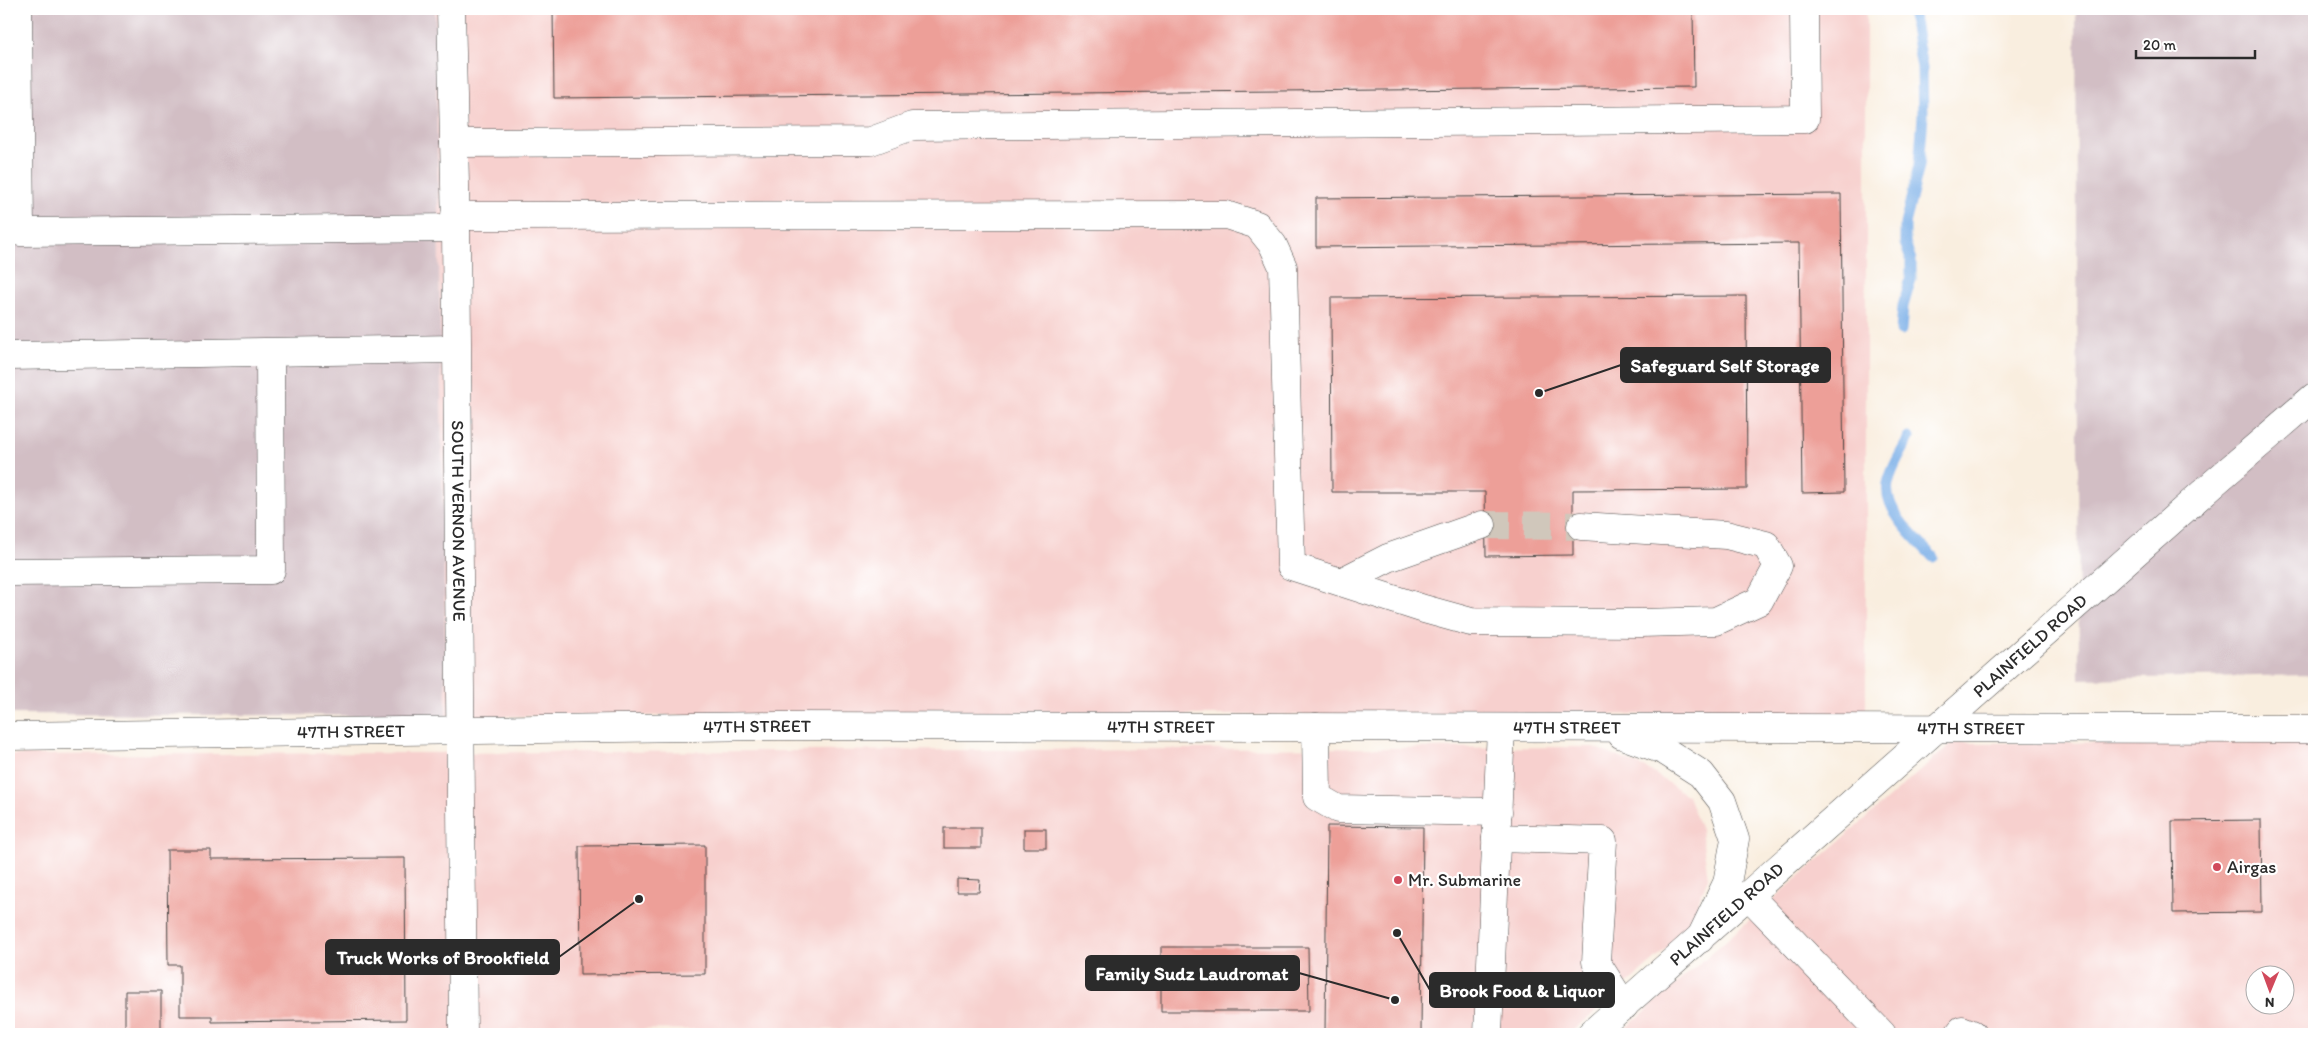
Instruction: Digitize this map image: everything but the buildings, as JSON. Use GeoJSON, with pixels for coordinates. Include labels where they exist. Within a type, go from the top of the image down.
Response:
{"type":"FeatureCollection","features":[{"type":"Feature","properties":{"kind":"main road"},"geometry":{"type":"LineString","coordinates":[[18,9],[20,232],[456,222],[1226,215],[1257,225],[1273,245],[1283,266],[1291,566],[1343,581],[1424,609],[1471,622],[1640,623],[1716,621],[1759,601],[1778,566],[1766,545],[1726,536],[1581,526]]}},
{"type":"Feature","properties":{"kind":"main road","name":"SOUTH VERNON AVENUE"},"geometry":{"type":"LineString","coordinates":[[451,9],[456,222],[463,1034]]}},
{"type":"Feature","properties":{"kind":"main road"},"geometry":{"type":"LineString","coordinates":[[454,143],[871,141],[912,126],[1806,120],[1804,9]]}},
{"type":"Feature","properties":{"kind":"main road"},"geometry":{"type":"LineString","coordinates":[[9,356],[456,349]]}},
{"type":"Feature","properties":{"kind":"main road"},"geometry":{"type":"LineString","coordinates":[[9,572],[271,570],[270,352]]}},
{"type":"Feature","properties":{"kind":"main road","name":"PLAINFIELD ROAD"},"geometry":{"type":"LineString","coordinates":[[1591,1034],[2214,483],[2314,397]]}},
{"type":"Feature","properties":{"kind":"main road"},"geometry":{"type":"LineString","coordinates":[[1343,581],[1388,558],[1482,525]]}},
{"type":"Feature","properties":{"kind":"main road","name":"47TH STREET"},"geometry":{"type":"LineString","coordinates":[[9,736],[778,726],[2314,729]]}},
{"type":"Feature","properties":{"kind":"main road"},"geometry":{"type":"LineString","coordinates":[[1316,727],[1317,797],[1338,809],[1497,825],[1603,841],[1596,962],[1624,1006]]}},
{"type":"Feature","properties":{"kind":"main road"},"geometry":{"type":"LineString","coordinates":[[1488,1034],[1501,728]]}},
{"type":"Feature","properties":{"kind":"main road"},"geometry":{"type":"LineString","coordinates":[[1601,728],[1665,751],[1701,774],[1722,800],[1735,839],[1727,883],[1700,939]]}},
{"type":"Feature","properties":{"kind":"main road"},"geometry":{"type":"LineString","coordinates":[[1749,896],[1882,1034]]}},
{"type":"Feature","properties":{"kind":"main road"},"geometry":{"type":"LineString","coordinates":[[1959,1034],[1962,1030],[1972,1034]]}},
{"type":"Feature","properties":{"kind":"shaded area"},"geometry":{"type":"Polygon","coordinates":[[[9,9],[435,9],[446,716],[9,714],[9,9]]]}},
{"type":"Feature","properties":{"kind":"shaded area"},"geometry":{"type":"Polygon","coordinates":[[[435,9],[1866,9],[1866,714],[446,716],[435,9]]]}},
{"type":"Feature","properties":{"kind":"shaded area"},"geometry":{"type":"Polygon","coordinates":[[[2076,9],[2314,9],[2314,675],[2079,679],[2076,9]]]}},
{"type":"Feature","properties":{"kind":"shaded area"},"geometry":{"type":"Polygon","coordinates":[[[2314,742],[2314,1034],[1619,1034],[1952,743],[2314,742]]]}},
{"type":"Feature","properties":{"kind":"shaded area"},"geometry":{"type":"Polygon","coordinates":[[[1593,747],[1646,768],[1688,796],[1701,830],[1708,878],[1685,933],[1570,1034],[930,1034],[929,1030],[519,1029],[519,1034],[9,1034],[9,755],[1593,747]]]}},
{"type":"Feature","properties":{"kind":"waterway"},"geometry":{"type":"LineString","coordinates":[[1901,330],[1903,306],[1911,279],[1911,260],[1905,243],[1905,224],[1919,166],[1923,116],[1922,68],[1912,9]]}},
{"type":"Feature","properties":{"kind":"waterway"},"geometry":{"type":"LineString","coordinates":[[1909,438],[1892,472],[1888,484],[1888,494],[1891,504],[1903,524],[1933,557]]}},
{"type":"Feature","properties":{"kind":"tunnel"},"geometry":{"type":"LineString","coordinates":[[1482,525],[1581,526]]}},
{"type":"Feature","properties":{"kind":"place","name":"Safeguard Self Storage"},"geometry":{"type":"Point","coordinates":[1539,393]}},
{"type":"Feature","properties":{"kind":"place","name":"Airgas"},"geometry":{"type":"Point","coordinates":[2217,867]}},
{"type":"Feature","properties":{"kind":"place","name":"Mr. Submarine"},"geometry":{"type":"Point","coordinates":[1398,880]}},
{"type":"Feature","properties":{"kind":"place","name":"Truck Works of Brookfield"},"geometry":{"type":"Point","coordinates":[639,899]}},
{"type":"Feature","properties":{"kind":"place","name":"Brook Food & Liquor"},"geometry":{"type":"Point","coordinates":[1397,933]}},
{"type":"Feature","properties":{"kind":"place","name":"Family Sudz Laudromat"},"geometry":{"type":"Point","coordinates":[1395,1000]}}]}
